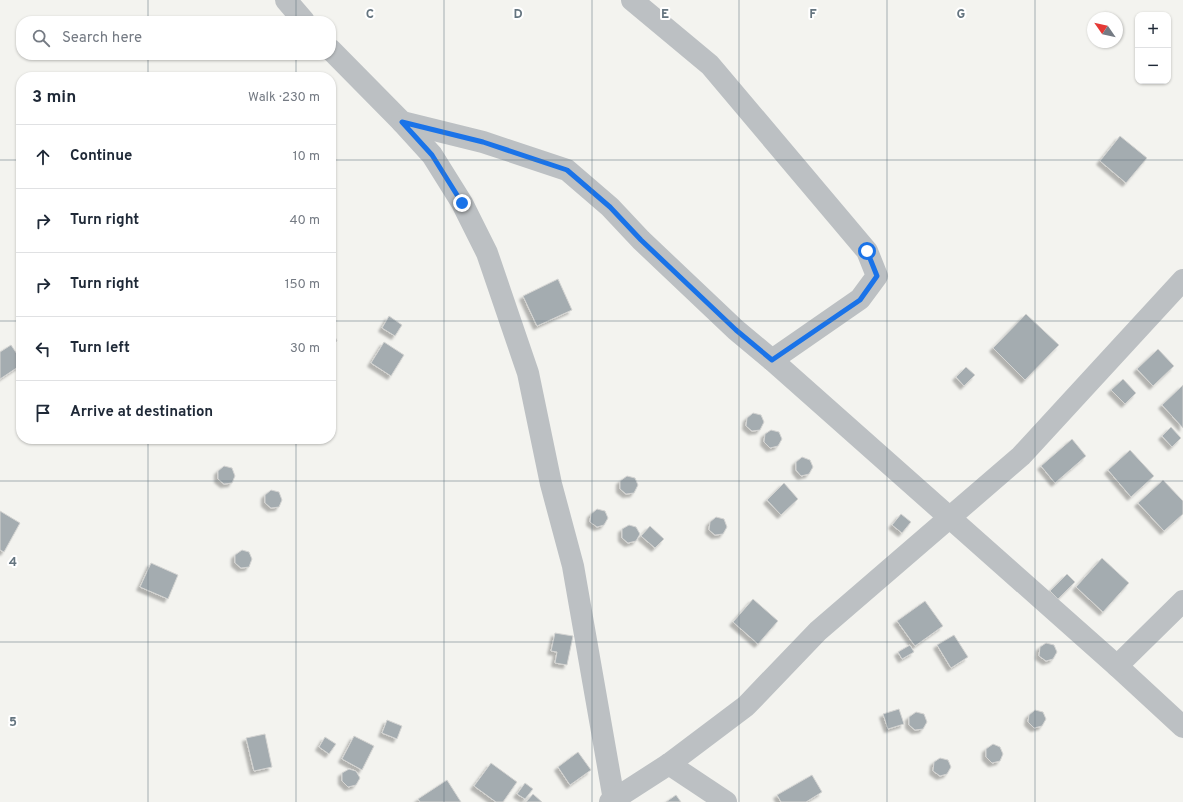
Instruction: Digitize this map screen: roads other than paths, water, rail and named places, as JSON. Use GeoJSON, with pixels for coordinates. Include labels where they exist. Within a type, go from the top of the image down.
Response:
{"type":"FeatureCollection","features":[{"type":"Feature","properties":{"kind":"street"},"geometry":{"type":"LineString","coordinates":[[286,0],[300,16]]}},
{"type":"Feature","properties":{"kind":"street"},"geometry":{"type":"LineString","coordinates":[[632,0],[710,65],[867,251],[877,276],[860,300],[772,360]]}},
{"type":"Feature","properties":{"kind":"street"},"geometry":{"type":"LineString","coordinates":[[336,55],[402,122],[432,155],[462,203],[487,253],[528,373],[551,484],[573,566],[612,801],[669,764],[746,706],[818,630],[1021,456],[1183,280]]}},
{"type":"Feature","properties":{"kind":"street"},"geometry":{"type":"LineString","coordinates":[[402,122],[483,142],[567,170],[610,207],[641,240],[736,330],[772,360],[1117,666],[1183,727]]}},
{"type":"Feature","properties":{"kind":"street"},"geometry":{"type":"LineString","coordinates":[[1117,666],[1183,602]]}},
{"type":"Feature","properties":{"kind":"street"},"geometry":{"type":"LineString","coordinates":[[669,764],[726,802]]}}]}
